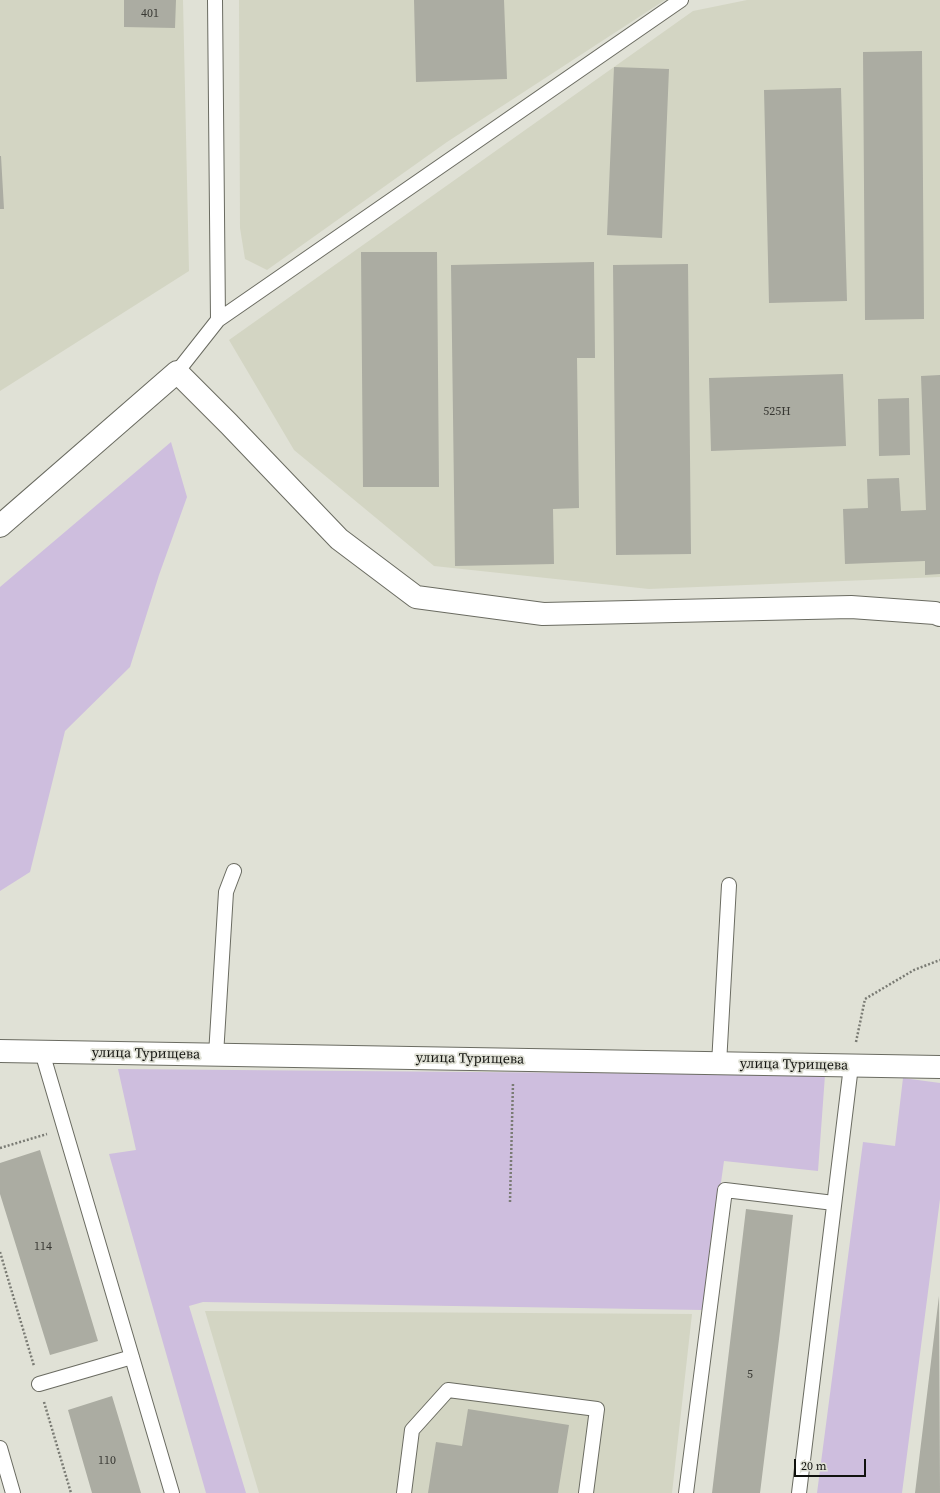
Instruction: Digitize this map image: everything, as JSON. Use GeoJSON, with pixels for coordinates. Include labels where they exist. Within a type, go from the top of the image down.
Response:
{"type":"FeatureCollection","features":[{"type":"Feature","properties":{"kind":"street"},"geometry":{"type":"LineString","coordinates":[[0,526],[177,372],[339,539],[416,597],[543,614],[851,607],[940,615]]}},
{"type":"Feature","properties":{"kind":"street","name":"улица Турищева"},"geometry":{"type":"LineString","coordinates":[[0,1051],[940,1068]]}},
{"type":"Feature","properties":{"kind":"lane"},"geometry":{"type":"LineString","coordinates":[[215,0],[218,320]]}},
{"type":"Feature","properties":{"kind":"lane"},"geometry":{"type":"LineString","coordinates":[[177,372],[218,320],[681,0]]}},
{"type":"Feature","properties":{"kind":"lane"},"geometry":{"type":"LineString","coordinates":[[216,1055],[226,892],[234,871]]}},
{"type":"Feature","properties":{"kind":"lane"},"geometry":{"type":"LineString","coordinates":[[719,1064],[729,885]]}},
{"type":"Feature","properties":{"kind":"lane"},"geometry":{"type":"LineString","coordinates":[[42,1052],[172,1493]]}},
{"type":"Feature","properties":{"kind":"lane"},"geometry":{"type":"LineString","coordinates":[[799,1493],[851,1066]]}},
{"type":"Feature","properties":{"kind":"lane"},"geometry":{"type":"LineString","coordinates":[[686,1493],[725,1190],[834,1204]]}},
{"type":"Feature","properties":{"kind":"lane"},"geometry":{"type":"LineString","coordinates":[[39,1384],[132,1357]]}},
{"type":"Feature","properties":{"kind":"lane"},"geometry":{"type":"LineString","coordinates":[[404,1493],[412,1430],[448,1390],[597,1409],[586,1493]]}},
{"type":"Feature","properties":{"kind":"lane"},"geometry":{"type":"LineString","coordinates":[[0,1448],[13,1493]]}},
{"type":"Feature","properties":{"kind":"path"},"geometry":{"type":"LineString","coordinates":[[851,1066],[865,999],[914,970],[940,960]]}},
{"type":"Feature","properties":{"kind":"path"},"geometry":{"type":"LineString","coordinates":[[510,1202],[514,1060]]}},
{"type":"Feature","properties":{"kind":"path"},"geometry":{"type":"LineString","coordinates":[[0,1148],[64,1129]]}},
{"type":"Feature","properties":{"kind":"shaded area"},"geometry":{"type":"Polygon","coordinates":[[[0,0],[183,0],[189,271],[0,391],[0,0]]]}},
{"type":"Feature","properties":{"kind":"shaded area"},"geometry":{"type":"Polygon","coordinates":[[[239,0],[665,0],[447,142],[267,270],[245,259],[240,228],[239,0]]]}},
{"type":"Feature","properties":{"kind":"shaded area"},"geometry":{"type":"Polygon","coordinates":[[[747,0],[940,0],[940,577],[649,589],[434,566],[294,450],[229,340],[693,11],[747,0]]]}},
{"type":"Feature","properties":{"kind":"shaded area"},"geometry":{"type":"Polygon","coordinates":[[[171,442],[187,497],[159,575],[130,667],[65,731],[30,872],[0,891],[0,587],[171,442]]]}},
{"type":"Feature","properties":{"kind":"shaded area"},"geometry":{"type":"Polygon","coordinates":[[[118,1069],[825,1075],[818,1171],[724,1161],[703,1310],[203,1302],[189,1306],[246,1493],[206,1493],[109,1154],[136,1150],[118,1069]]]}},
{"type":"Feature","properties":{"kind":"shaded area"},"geometry":{"type":"Polygon","coordinates":[[[903,1078],[940,1083],[940,1199],[902,1493],[817,1493],[863,1142],[895,1146],[903,1078]]]}},
{"type":"Feature","properties":{"kind":"shaded area"},"geometry":{"type":"Polygon","coordinates":[[[205,1311],[692,1314],[672,1493],[259,1493],[205,1311]]]}},
{"type":"Feature","properties":{"kind":"building"},"geometry":{"type":"Polygon","coordinates":[[[124,0],[176,0],[175,28],[124,27],[124,0]]]}},
{"type":"Feature","properties":{"kind":"building"},"geometry":{"type":"Polygon","coordinates":[[[414,0],[504,0],[507,79],[416,82],[414,0]]]}},
{"type":"Feature","properties":{"kind":"building"},"geometry":{"type":"Polygon","coordinates":[[[922,51],[924,319],[865,320],[863,52],[922,51]]]}},
{"type":"Feature","properties":{"kind":"building"},"geometry":{"type":"Polygon","coordinates":[[[614,67],[669,69],[662,238],[607,235],[614,67]]]}},
{"type":"Feature","properties":{"kind":"building"},"geometry":{"type":"Polygon","coordinates":[[[841,88],[847,301],[769,303],[764,90],[841,88]]]}},
{"type":"Feature","properties":{"kind":"building"},"geometry":{"type":"Polygon","coordinates":[[[1,156],[4,209],[0,209],[1,156]]]}},
{"type":"Feature","properties":{"kind":"building"},"geometry":{"type":"Polygon","coordinates":[[[361,252],[437,252],[439,487],[363,487],[361,252]]]}},
{"type":"Feature","properties":{"kind":"building"},"geometry":{"type":"Polygon","coordinates":[[[594,262],[595,358],[577,358],[579,508],[553,509],[554,564],[455,566],[451,265],[594,262]]]}},
{"type":"Feature","properties":{"kind":"building"},"geometry":{"type":"Polygon","coordinates":[[[688,264],[691,554],[616,555],[613,265],[688,264]]]}},
{"type":"Feature","properties":{"kind":"building"},"geometry":{"type":"Polygon","coordinates":[[[843,374],[846,446],[711,451],[709,378],[843,374]]]}},
{"type":"Feature","properties":{"kind":"building"},"geometry":{"type":"Polygon","coordinates":[[[940,375],[940,574],[925,575],[925,561],[845,564],[843,509],[868,508],[867,479],[899,478],[901,511],[926,510],[921,376],[940,375]]]}},
{"type":"Feature","properties":{"kind":"building"},"geometry":{"type":"Polygon","coordinates":[[[909,398],[910,455],[879,456],[878,399],[909,398]]]}},
{"type":"Feature","properties":{"kind":"building"},"geometry":{"type":"Polygon","coordinates":[[[40,1150],[98,1341],[50,1355],[0,1194],[0,1163],[40,1150]]]}},
{"type":"Feature","properties":{"kind":"building"},"geometry":{"type":"Polygon","coordinates":[[[746,1209],[793,1215],[780,1331],[760,1493],[712,1493],[746,1209]]]}},
{"type":"Feature","properties":{"kind":"building"},"geometry":{"type":"Polygon","coordinates":[[[939,1296],[940,1493],[915,1493],[939,1296]]]}},
{"type":"Feature","properties":{"kind":"building"},"geometry":{"type":"Polygon","coordinates":[[[112,1396],[141,1493],[92,1493],[68,1410],[112,1396]]]}},
{"type":"Feature","properties":{"kind":"building"},"geometry":{"type":"Polygon","coordinates":[[[468,1409],[569,1425],[558,1493],[428,1493],[436,1442],[462,1446],[468,1409]]]}}]}
